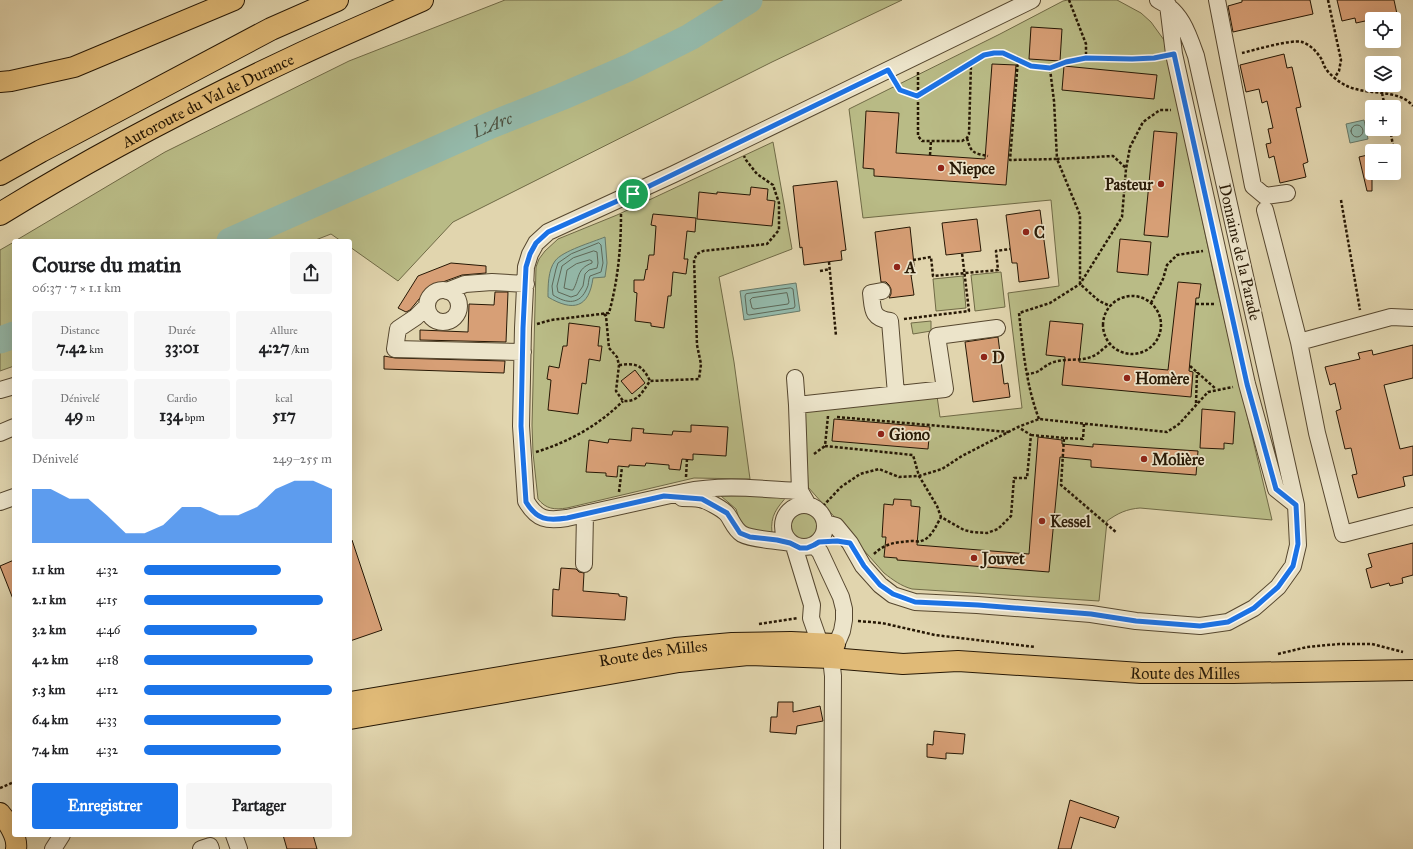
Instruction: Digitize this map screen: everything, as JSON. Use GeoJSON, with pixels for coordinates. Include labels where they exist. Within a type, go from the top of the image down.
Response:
{"type":"FeatureCollection","features":[{"type":"Feature","properties":{"kind":"highway","name":"Autoroute du Val de Durance"},"geometry":{"type":"LineString","coordinates":[[0,174],[271,29],[337,0]]}},
{"type":"Feature","properties":{"kind":"highway","name":"Autoroute du Val de Durance"},"geometry":{"type":"LineString","coordinates":[[0,214],[86,163],[168,119],[294,57],[422,0]]}},
{"type":"Feature","properties":{"kind":"main road"},"geometry":{"type":"LineString","coordinates":[[0,82],[11,81],[74,67],[234,0]]}},
{"type":"Feature","properties":{"kind":"main road","name":"Route des Milles"},"geometry":{"type":"LineString","coordinates":[[352,702],[675,648],[732,643],[791,642],[904,664],[958,662],[1141,673],[1233,673],[1409,661]]}},
{"type":"Feature","properties":{"kind":"main road","name":"Route des Milles"},"geometry":{"type":"LineString","coordinates":[[352,719],[680,662],[830,649]]}},
{"type":"Feature","properties":{"kind":"main road"},"geometry":{"type":"LineString","coordinates":[[0,805],[12,803]]}},
{"type":"Feature","properties":{"kind":"main road"},"geometry":{"type":"LineString","coordinates":[[0,813],[12,831]]}},
{"type":"Feature","properties":{"kind":"street"},"geometry":{"type":"LineString","coordinates":[[795,378],[800,491],[738,487],[702,488],[555,520],[544,519],[537,515],[531,510],[526,502],[521,426],[523,328],[526,267],[530,254],[536,243],[548,232],[620,200],[1032,0]]}},
{"type":"Feature","properties":{"kind":"street"},"geometry":{"type":"LineString","coordinates":[[1217,0],[1253,186],[1265,196],[1287,193]]}},
{"type":"Feature","properties":{"kind":"street","name":"Domaine de la Parade"},"geometry":{"type":"LineString","coordinates":[[1163,3],[1247,384],[1276,489],[1296,505]]}},
{"type":"Feature","properties":{"kind":"street","name":"Domaine de la Parade"},"geometry":{"type":"LineString","coordinates":[[800,491],[817,513],[836,526],[850,543],[864,566],[880,585],[893,594],[915,602],[978,605],[1091,614],[1136,621],[1200,626],[1228,622],[1254,608],[1278,587],[1293,566],[1298,544],[1296,505],[1196,56],[1181,20],[1163,3]]}},
{"type":"Feature","properties":{"kind":"street"},"geometry":{"type":"LineString","coordinates":[[1265,210],[1299,342],[1317,433],[1343,534],[1413,516]]}},
{"type":"Feature","properties":{"kind":"street"},"geometry":{"type":"LineString","coordinates":[[523,352],[395,349],[398,329],[416,317],[427,306],[428,302],[438,291],[447,291],[465,284],[492,282],[526,284]]}},
{"type":"Feature","properties":{"kind":"street"},"geometry":{"type":"LineString","coordinates":[[427,306],[431,316],[435,320],[445,322],[455,317],[458,313],[459,302],[452,293],[447,291]]}},
{"type":"Feature","properties":{"kind":"street"},"geometry":{"type":"LineString","coordinates":[[882,291],[871,293],[872,306],[876,316],[880,319],[890,321],[896,394]]}},
{"type":"Feature","properties":{"kind":"street"},"geometry":{"type":"LineString","coordinates":[[1299,342],[1391,317],[1413,318]]}},
{"type":"Feature","properties":{"kind":"street"},"geometry":{"type":"LineString","coordinates":[[797,405],[945,389],[937,336],[997,328]]}},
{"type":"Feature","properties":{"kind":"street"},"geometry":{"type":"LineString","coordinates":[[0,390],[12,387]]}},
{"type":"Feature","properties":{"kind":"street"},"geometry":{"type":"LineString","coordinates":[[0,433],[12,428]]}},
{"type":"Feature","properties":{"kind":"street"},"geometry":{"type":"LineString","coordinates":[[664,496],[702,499],[727,513],[740,533],[750,537],[792,544],[800,548],[807,548],[816,543],[823,536],[825,530],[817,513],[801,505],[794,507],[788,511],[782,524],[786,538],[792,544],[812,605],[811,618],[818,638],[830,649],[833,676],[832,849]]}},
{"type":"Feature","properties":{"kind":"street"},"geometry":{"type":"LineString","coordinates":[[0,502],[12,498]]}},
{"type":"Feature","properties":{"kind":"street"},"geometry":{"type":"LineString","coordinates":[[584,564],[585,514]]}},
{"type":"Feature","properties":{"kind":"street"},"geometry":{"type":"LineString","coordinates":[[816,543],[837,541],[850,543]]}},
{"type":"Feature","properties":{"kind":"street"},"geometry":{"type":"LineString","coordinates":[[816,543],[841,597],[842,603],[844,620],[842,632],[830,649]]}},
{"type":"Feature","properties":{"kind":"street"},"geometry":{"type":"LineString","coordinates":[[53,849],[61,837]]}},
{"type":"Feature","properties":{"kind":"street"},"geometry":{"type":"LineString","coordinates":[[235,837],[239,849]]}},
{"type":"Feature","properties":{"kind":"street"},"geometry":{"type":"LineString","coordinates":[[201,849],[210,846],[211,849]]}},
{"type":"Feature","properties":{"kind":"path"},"geometry":{"type":"LineString","coordinates":[[1069,0],[1086,44],[1086,58]]}},
{"type":"Feature","properties":{"kind":"path"},"geometry":{"type":"LineString","coordinates":[[1328,0],[1341,60],[1339,71],[1335,77]]}},
{"type":"Feature","properties":{"kind":"path"},"geometry":{"type":"LineString","coordinates":[[1228,56],[1293,42],[1302,42],[1310,46],[1317,53],[1326,69],[1346,86],[1372,93],[1391,94],[1410,102],[1413,106]]}},
{"type":"Feature","properties":{"kind":"path"},"geometry":{"type":"LineString","coordinates":[[917,96],[984,55],[994,53],[1003,53],[1031,66],[1050,68],[1066,62],[1086,58],[1132,59],[1154,58],[1174,54]]}},
{"type":"Feature","properties":{"kind":"path"},"geometry":{"type":"LineString","coordinates":[[918,56],[918,136],[922,141],[962,140],[967,138]]}},
{"type":"Feature","properties":{"kind":"path"},"geometry":{"type":"LineString","coordinates":[[1018,59],[1010,160],[1113,156],[1126,169]]}},
{"type":"Feature","properties":{"kind":"path"},"geometry":{"type":"LineString","coordinates":[[971,64],[969,134],[967,138],[970,149],[973,153],[988,156]]}},
{"type":"Feature","properties":{"kind":"path"},"geometry":{"type":"LineString","coordinates":[[1050,68],[1054,101],[1057,159],[1080,215],[1080,284],[1099,301],[1110,306]]}},
{"type":"Feature","properties":{"kind":"path"},"geometry":{"type":"LineString","coordinates":[[888,70],[900,90],[917,96]]}},
{"type":"Feature","properties":{"kind":"path"},"geometry":{"type":"LineString","coordinates":[[1382,93],[1384,100]]}},
{"type":"Feature","properties":{"kind":"path"},"geometry":{"type":"LineString","coordinates":[[1039,419],[1026,374],[1019,313],[1050,302],[1080,284],[1122,217],[1126,169],[1130,147],[1143,122],[1160,110],[1186,108]]}},
{"type":"Feature","properties":{"kind":"path"},"geometry":{"type":"LineString","coordinates":[[930,155],[931,141]]}},
{"type":"Feature","properties":{"kind":"path"},"geometry":{"type":"LineString","coordinates":[[650,381],[699,379],[701,364],[697,345],[694,260],[697,254],[703,251],[767,244],[779,230],[779,203],[773,185],[757,174],[746,160],[739,142]]}},
{"type":"Feature","properties":{"kind":"path"},"geometry":{"type":"LineString","coordinates":[[523,328],[551,320],[609,313],[615,291],[621,238],[620,200]]}},
{"type":"Feature","properties":{"kind":"path"},"geometry":{"type":"LineString","coordinates":[[1341,200],[1363,325]]}},
{"type":"Feature","properties":{"kind":"path"},"geometry":{"type":"LineString","coordinates":[[914,260],[930,258],[933,276],[965,274],[998,270],[996,251],[1010,249]]}},
{"type":"Feature","properties":{"kind":"path"},"geometry":{"type":"LineString","coordinates":[[1152,303],[1163,279],[1167,265],[1177,255],[1217,250]]}},
{"type":"Feature","properties":{"kind":"path"},"geometry":{"type":"LineString","coordinates":[[890,321],[969,311],[962,253]]}},
{"type":"Feature","properties":{"kind":"path"},"geometry":{"type":"LineString","coordinates":[[829,262],[836,336]]}},
{"type":"Feature","properties":{"kind":"path"},"geometry":{"type":"LineString","coordinates":[[820,270],[830,269]]}},
{"type":"Feature","properties":{"kind":"path"},"geometry":{"type":"LineString","coordinates":[[1130,296],[1145,299],[1152,303],[1158,311],[1161,320],[1161,329],[1158,339],[1152,346],[1144,352],[1135,354],[1121,352],[1109,344],[1102,327],[1105,312],[1115,301],[1122,297],[1130,296]]}},
{"type":"Feature","properties":{"kind":"path"},"geometry":{"type":"LineString","coordinates":[[604,314],[606,316],[609,348],[617,357],[618,365],[616,391],[623,401],[631,402],[638,397],[650,381]]}},
{"type":"Feature","properties":{"kind":"path"},"geometry":{"type":"LineString","coordinates":[[1026,374],[1035,373],[1051,363],[1063,360],[1089,358],[1097,354],[1109,344]]}},
{"type":"Feature","properties":{"kind":"path"},"geometry":{"type":"LineString","coordinates":[[618,365],[633,364],[639,366],[650,381]]}},
{"type":"Feature","properties":{"kind":"path"},"geometry":{"type":"LineString","coordinates":[[1190,366],[1216,390]]}},
{"type":"Feature","properties":{"kind":"path"},"geometry":{"type":"LineString","coordinates":[[1196,404],[1197,372]]}},
{"type":"Feature","properties":{"kind":"path"},"geometry":{"type":"LineString","coordinates":[[817,513],[841,487],[860,474],[879,469],[899,477],[919,476],[942,470],[962,456],[1018,427],[1039,419],[1167,432],[1178,424],[1208,392],[1247,384]]}},
{"type":"Feature","properties":{"kind":"path"},"geometry":{"type":"LineString","coordinates":[[523,457],[546,449],[592,428],[610,415],[623,401]]}},
{"type":"Feature","properties":{"kind":"path"},"geometry":{"type":"LineString","coordinates":[[828,416],[825,446],[913,455],[919,476],[937,506],[941,517],[964,530],[972,532],[988,533],[998,529],[1011,516],[1014,478],[1027,478],[1031,435]]}},
{"type":"Feature","properties":{"kind":"path"},"geometry":{"type":"LineString","coordinates":[[836,417],[1009,432]]}},
{"type":"Feature","properties":{"kind":"path"},"geometry":{"type":"LineString","coordinates":[[1018,427],[1031,435],[1083,439],[1084,424]]}},
{"type":"Feature","properties":{"kind":"path"},"geometry":{"type":"LineString","coordinates":[[1064,438],[1061,486],[1117,533]]}},
{"type":"Feature","properties":{"kind":"path"},"geometry":{"type":"LineString","coordinates":[[618,507],[622,466]]}},
{"type":"Feature","properties":{"kind":"path"},"geometry":{"type":"LineString","coordinates":[[864,566],[879,548],[887,544],[922,541],[929,535],[941,517]]}},
{"type":"Feature","properties":{"kind":"path"},"geometry":{"type":"LineString","coordinates":[[853,620],[882,623],[935,635],[1040,648]]}},
{"type":"Feature","properties":{"kind":"path"},"geometry":{"type":"LineString","coordinates":[[1274,654],[1307,647],[1339,644],[1372,644],[1409,661]]}},
{"type":"Feature","properties":{"kind":"path"},"geometry":{"type":"LineString","coordinates":[[0,788],[12,783]]}},
{"type":"Feature","properties":{"kind":"green space"},"geometry":{"type":"Polygon","coordinates":[[[505,0],[902,0],[772,62],[453,222],[398,281],[352,248],[352,239],[338,239],[331,234],[318,239],[18,239],[165,152],[349,61],[505,0]]]}},
{"type":"Feature","properties":{"kind":"green space"},"geometry":{"type":"Polygon","coordinates":[[[1117,0],[1141,13],[1151,22],[1164,40],[1215,280],[1272,520],[1140,508],[1127,510],[1107,521],[1099,601],[908,588],[884,573],[808,487],[805,410],[937,396],[940,417],[1022,408],[1008,293],[1059,286],[1051,200],[863,218],[849,109],[1063,1],[1117,0]]]}},
{"type":"Feature","properties":{"kind":"green space"},"geometry":{"type":"Polygon","coordinates":[[[773,142],[792,249],[719,277],[734,362],[750,479],[694,478],[567,508],[554,509],[547,507],[538,499],[533,453],[532,425],[536,267],[539,259],[558,239],[617,215],[773,142]]]}},
{"type":"Feature","properties":{"kind":"green space"},"geometry":{"type":"Polygon","coordinates":[[[12,243],[12,367],[0,371],[0,250],[12,243]]]}},
{"type":"Feature","properties":{"kind":"green space"},"geometry":{"type":"Polygon","coordinates":[[[1001,272],[1005,307],[975,311],[971,275],[1001,272]]]}},
{"type":"Feature","properties":{"kind":"green space"},"geometry":{"type":"Polygon","coordinates":[[[963,276],[966,308],[936,311],[933,279],[963,276]]]}},
{"type":"Feature","properties":{"kind":"green space"},"geometry":{"type":"Polygon","coordinates":[[[931,321],[931,331],[913,334],[911,323],[931,321]]]}},
{"type":"Feature","properties":{"kind":"green space"},"geometry":{"type":"Polygon","coordinates":[[[788,495],[773,516],[772,533],[747,529],[740,521],[736,509],[721,496],[788,495]]]}},
{"type":"Feature","properties":{"kind":"green space"},"geometry":{"type":"Polygon","coordinates":[[[801,509],[807,509],[811,510],[818,516],[821,526],[820,533],[814,540],[807,543],[801,543],[797,542],[790,536],[787,529],[787,523],[788,519],[794,512],[801,509]]]}},
{"type":"Feature","properties":{"kind":"water"},"geometry":{"type":"Polygon","coordinates":[[[1364,120],[1365,136],[1367,136],[1368,139],[1350,143],[1346,124],[1364,120]]]}},
{"type":"Feature","properties":{"kind":"water"},"geometry":{"type":"Polygon","coordinates":[[[605,237],[607,263],[605,277],[593,278],[588,296],[584,301],[578,304],[565,305],[548,297],[548,283],[555,261],[571,250],[605,237]]]}},
{"type":"Feature","properties":{"kind":"water"},"geometry":{"type":"Polygon","coordinates":[[[796,283],[800,311],[744,320],[740,291],[796,283]]]}},
{"type":"Feature","properties":{"kind":"building"},"geometry":{"type":"Polygon","coordinates":[[[1242,0],[1310,0],[1313,14],[1233,32],[1228,6],[1242,2],[1242,0]]]}},
{"type":"Feature","properties":{"kind":"building"},"geometry":{"type":"Polygon","coordinates":[[[1337,0],[1394,0],[1397,12],[1365,12],[1365,21],[1356,23],[1355,18],[1342,21],[1337,0]]]}},
{"type":"Feature","properties":{"kind":"building"},"geometry":{"type":"Polygon","coordinates":[[[1031,27],[1062,29],[1060,61],[1029,59],[1031,27]]]}},
{"type":"Feature","properties":{"kind":"building"},"geometry":{"type":"Polygon","coordinates":[[[1284,54],[1287,68],[1292,67],[1301,107],[1296,108],[1308,162],[1303,164],[1306,177],[1280,183],[1274,156],[1269,158],[1266,144],[1271,143],[1268,129],[1273,128],[1267,101],[1262,103],[1259,89],[1246,92],[1240,65],[1284,54]]]}},
{"type":"Feature","properties":{"kind":"building"},"geometry":{"type":"Polygon","coordinates":[[[992,64],[1016,65],[1006,185],[874,176],[874,169],[863,168],[866,111],[899,113],[896,153],[985,159],[992,64]]]}},
{"type":"Feature","properties":{"kind":"building"},"geometry":{"type":"Polygon","coordinates":[[[1064,66],[1157,75],[1154,99],[1062,90],[1064,66]]]}},
{"type":"Feature","properties":{"kind":"building","name":"Pasteur"},"geometry":{"type":"Polygon","coordinates":[[[1154,131],[1177,133],[1168,237],[1144,235],[1154,131]]]}},
{"type":"Feature","properties":{"kind":"building"},"geometry":{"type":"Polygon","coordinates":[[[1365,156],[1365,180],[1372,180],[1372,191],[1367,191],[1359,157],[1365,156]]]}},
{"type":"Feature","properties":{"kind":"building"},"geometry":{"type":"Polygon","coordinates":[[[837,181],[846,250],[841,251],[842,260],[804,265],[802,247],[800,248],[793,186],[837,181]]]}},
{"type":"Feature","properties":{"kind":"building"},"geometry":{"type":"Polygon","coordinates":[[[751,187],[768,189],[767,200],[775,201],[772,226],[697,219],[699,192],[750,195],[751,187]]]}},
{"type":"Feature","properties":{"kind":"building","name":"C"},"geometry":{"type":"Polygon","coordinates":[[[1040,210],[1049,278],[1019,282],[1017,263],[1012,263],[1006,215],[1040,210]]]}},
{"type":"Feature","properties":{"kind":"building"},"geometry":{"type":"Polygon","coordinates":[[[653,214],[696,218],[695,232],[687,231],[684,259],[688,259],[686,274],[673,272],[671,296],[668,296],[664,328],[651,326],[651,323],[635,321],[637,293],[634,292],[634,280],[644,280],[649,255],[654,255],[656,226],[651,225],[653,214]]]}},
{"type":"Feature","properties":{"kind":"building"},"geometry":{"type":"Polygon","coordinates":[[[977,219],[981,251],[946,255],[942,223],[977,219]]]}},
{"type":"Feature","properties":{"kind":"building","name":"A"},"geometry":{"type":"Polygon","coordinates":[[[910,227],[915,274],[911,275],[914,295],[889,298],[891,289],[889,285],[886,282],[881,282],[875,232],[910,227]]]}},
{"type":"Feature","properties":{"kind":"building"},"geometry":{"type":"Polygon","coordinates":[[[1120,239],[1151,242],[1148,275],[1117,272],[1120,239]]]}},
{"type":"Feature","properties":{"kind":"building"},"geometry":{"type":"Polygon","coordinates":[[[451,263],[486,266],[486,273],[462,275],[429,287],[410,310],[406,312],[398,308],[418,276],[451,263]]]}},
{"type":"Feature","properties":{"kind":"building"},"geometry":{"type":"Polygon","coordinates":[[[1178,282],[1201,284],[1199,298],[1196,298],[1189,371],[1193,372],[1191,397],[1062,385],[1065,357],[1046,355],[1050,321],[1083,324],[1079,362],[1168,370],[1178,282]]]}},
{"type":"Feature","properties":{"kind":"building"},"geometry":{"type":"Polygon","coordinates":[[[495,292],[508,292],[506,342],[420,340],[420,330],[468,332],[469,304],[494,305],[495,292]]]}},
{"type":"Feature","properties":{"kind":"building"},"geometry":{"type":"Polygon","coordinates":[[[569,323],[600,327],[598,346],[602,346],[600,361],[589,359],[586,384],[582,383],[578,414],[548,410],[551,380],[547,379],[549,366],[559,368],[563,346],[567,346],[569,323]]]}},
{"type":"Feature","properties":{"kind":"building","name":"D"},"geometry":{"type":"Polygon","coordinates":[[[998,337],[1004,384],[1008,383],[1010,397],[973,402],[965,342],[998,337]]]}},
{"type":"Feature","properties":{"kind":"building"},"geometry":{"type":"Polygon","coordinates":[[[1413,345],[1413,378],[1384,385],[1400,449],[1413,446],[1413,475],[1403,477],[1405,486],[1358,498],[1352,475],[1357,474],[1351,448],[1345,449],[1336,411],[1341,409],[1335,383],[1330,385],[1325,367],[1360,359],[1358,353],[1372,350],[1373,355],[1413,345]]]}},
{"type":"Feature","properties":{"kind":"building"},"geometry":{"type":"Polygon","coordinates":[[[384,356],[395,358],[505,361],[504,373],[384,369],[384,356]]]}},
{"type":"Feature","properties":{"kind":"building"},"geometry":{"type":"Polygon","coordinates":[[[635,370],[645,383],[632,394],[621,381],[635,370]]]}},
{"type":"Feature","properties":{"kind":"building"},"geometry":{"type":"Polygon","coordinates":[[[1202,409],[1235,412],[1233,444],[1224,443],[1224,449],[1200,448],[1202,409]]]}},
{"type":"Feature","properties":{"kind":"building","name":"Giono"},"geometry":{"type":"Polygon","coordinates":[[[834,419],[930,427],[928,449],[832,441],[834,419]]]}},
{"type":"Feature","properties":{"kind":"building"},"geometry":{"type":"Polygon","coordinates":[[[691,425],[728,427],[726,456],[693,454],[693,460],[682,459],[680,470],[669,469],[669,465],[646,463],[645,466],[618,466],[617,477],[606,476],[606,473],[586,472],[589,440],[608,443],[609,439],[631,441],[632,428],[644,429],[643,433],[672,435],[673,431],[691,432],[691,425]]]}},
{"type":"Feature","properties":{"kind":"building"},"geometry":{"type":"Polygon","coordinates":[[[1038,437],[1062,440],[1062,444],[1093,447],[1093,444],[1198,451],[1196,475],[1091,467],[1091,460],[1060,457],[1049,572],[897,560],[897,558],[884,557],[886,537],[882,537],[884,504],[893,505],[894,499],[911,500],[911,506],[920,507],[917,545],[1029,554],[1038,437]]]}},
{"type":"Feature","properties":{"kind":"building"},"geometry":{"type":"Polygon","coordinates":[[[352,540],[382,630],[352,640],[352,540]]]}},
{"type":"Feature","properties":{"kind":"building"},"geometry":{"type":"Polygon","coordinates":[[[1413,543],[1413,575],[1402,578],[1403,583],[1390,586],[1389,583],[1371,588],[1366,569],[1372,567],[1368,554],[1413,543]]]}},
{"type":"Feature","properties":{"kind":"building"},"geometry":{"type":"Polygon","coordinates":[[[12,561],[12,596],[0,566],[12,561]]]}},
{"type":"Feature","properties":{"kind":"building"},"geometry":{"type":"Polygon","coordinates":[[[561,568],[576,569],[579,572],[584,573],[583,591],[619,594],[619,596],[627,597],[625,620],[552,616],[553,589],[559,590],[561,568]]]}},
{"type":"Feature","properties":{"kind":"building"},"geometry":{"type":"Polygon","coordinates":[[[778,702],[793,702],[793,712],[820,706],[823,721],[797,726],[796,734],[770,732],[771,717],[777,717],[778,702]]]}},
{"type":"Feature","properties":{"kind":"building"},"geometry":{"type":"Polygon","coordinates":[[[934,731],[965,734],[963,754],[946,753],[946,759],[927,757],[927,744],[933,745],[934,731]]]}},
{"type":"Feature","properties":{"kind":"building"},"geometry":{"type":"Polygon","coordinates":[[[1070,800],[1119,817],[1115,828],[1080,817],[1071,849],[1058,849],[1070,800]]]}},
{"type":"Feature","properties":{"kind":"building"},"geometry":{"type":"Polygon","coordinates":[[[284,837],[314,837],[317,849],[287,849],[284,837]]]}},
{"type":"Feature","properties":{"kind":"waterway","name":"L'Arc"},"geometry":{"type":"LineString","coordinates":[[234,239],[491,125],[628,68],[690,37],[749,0]]}},
{"type":"Feature","properties":{"kind":"waterway","name":"L'Arc"},"geometry":{"type":"LineString","coordinates":[[0,340],[12,336]]}},
{"type":"Feature","properties":{"kind":"place","name":"Niepce"},"geometry":{"type":"Point","coordinates":[941,168]}},
{"type":"Feature","properties":{"kind":"place","name":"Pasteur"},"geometry":{"type":"Point","coordinates":[1161,184]}},
{"type":"Feature","properties":{"kind":"place","name":"C"},"geometry":{"type":"Point","coordinates":[1026,232]}},
{"type":"Feature","properties":{"kind":"place","name":"A"},"geometry":{"type":"Point","coordinates":[897,267]}},
{"type":"Feature","properties":{"kind":"place","name":"D"},"geometry":{"type":"Point","coordinates":[984,357]}},
{"type":"Feature","properties":{"kind":"place","name":"Homère"},"geometry":{"type":"Point","coordinates":[1127,378]}},
{"type":"Feature","properties":{"kind":"place","name":"Giono"},"geometry":{"type":"Point","coordinates":[881,434]}},
{"type":"Feature","properties":{"kind":"place","name":"Molière"},"geometry":{"type":"Point","coordinates":[1144,459]}},
{"type":"Feature","properties":{"kind":"place","name":"Kessel"},"geometry":{"type":"Point","coordinates":[1042,521]}},
{"type":"Feature","properties":{"kind":"place","name":"Jouvet"},"geometry":{"type":"Point","coordinates":[974,558]}},
{"type":"Feature","properties":{"kind":"route"},"geometry":{"type":"LineString","coordinates":[[994,53],[1003,53],[1031,66],[1050,68],[1066,62],[1086,58],[1154,58],[1174,54],[1247,384],[1276,489],[1296,505],[1298,544],[1293,566],[1278,587],[1254,608],[1228,622],[1200,626],[1136,621],[1091,614],[978,605],[915,602],[893,594],[880,585],[858,558],[850,543],[837,541],[819,542],[807,548],[800,548],[790,543],[777,540],[750,537],[740,533],[727,513],[702,499],[664,496],[567,518],[555,520],[544,519],[531,510],[526,502],[525,490],[521,426],[526,267],[530,254],[536,243],[548,232],[633,194],[888,70],[900,90],[917,96],[984,55],[994,53]]}}]}
